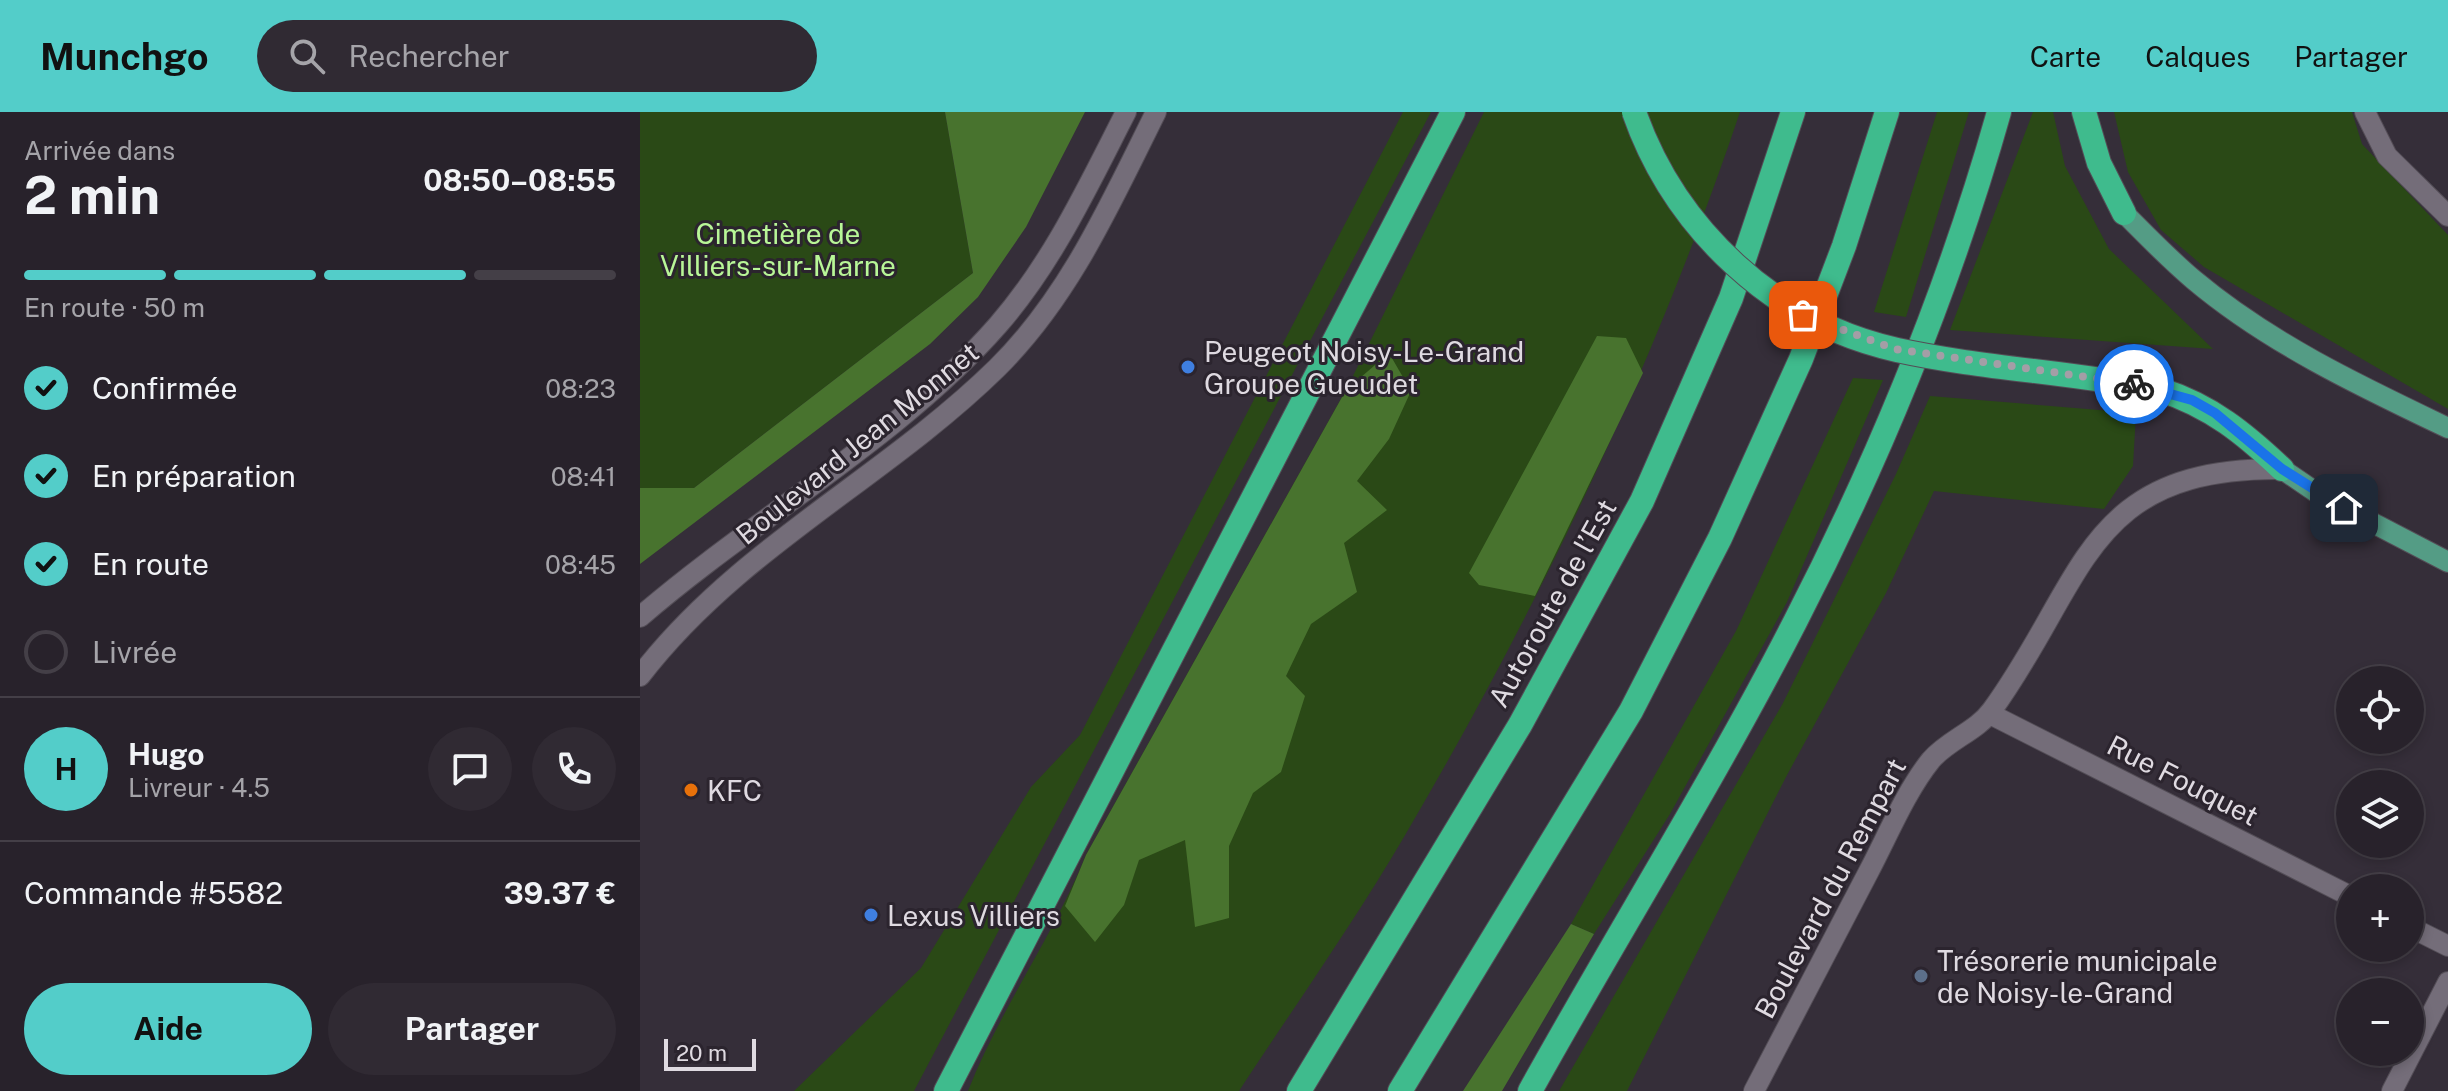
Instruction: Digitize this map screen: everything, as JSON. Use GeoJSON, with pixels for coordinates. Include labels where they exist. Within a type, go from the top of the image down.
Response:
{"type":"FeatureCollection","features":[{"type":"Feature","properties":{"kind":"highway"},"geometry":{"type":"LineString","coordinates":[[946,1091],[1306,402],[1453,112]]}},
{"type":"Feature","properties":{"kind":"highway"},"geometry":{"type":"LineString","coordinates":[[1634,112],[1645,143],[1681,206],[1723,255],[1803,315],[1895,349],[2112,380],[2161,390],[2192,400],[2215,413],[2282,469]]}},
{"type":"Feature","properties":{"kind":"highway","name":"Autoroute de l’Est"},"geometry":{"type":"LineString","coordinates":[[1299,1091],[1520,725],[1642,501],[1731,298],[1793,112]]}},
{"type":"Feature","properties":{"kind":"highway"},"geometry":{"type":"LineString","coordinates":[[1400,1091],[1596,772],[1694,590],[1801,359],[1844,246],[1887,112]]}},
{"type":"Feature","properties":{"kind":"highway"},"geometry":{"type":"LineString","coordinates":[[1530,1091],[1737,729],[1848,515],[1930,319],[1999,112]]}},
{"type":"Feature","properties":{"kind":"highway"},"geometry":{"type":"LineString","coordinates":[[2084,112],[2099,163],[2124,213]]}},
{"type":"Feature","properties":{"kind":"main road"},"geometry":{"type":"LineString","coordinates":[[2124,213],[2196,282],[2260,328],[2448,428]]}},
{"type":"Feature","properties":{"kind":"main road"},"geometry":{"type":"LineString","coordinates":[[2282,469],[2323,497],[2448,562]]}},
{"type":"Feature","properties":{"kind":"street","name":"Boulevard Jean Monnet"},"geometry":{"type":"LineString","coordinates":[[640,617],[692,571],[833,468],[972,353],[1009,312],[1051,253],[1126,112]]}},
{"type":"Feature","properties":{"kind":"street","name":"Boulevard Jean Monnet"},"geometry":{"type":"LineString","coordinates":[[640,676],[660,650],[758,557],[948,412],[1030,333],[1090,241],[1156,112]]}},
{"type":"Feature","properties":{"kind":"street"},"geometry":{"type":"LineString","coordinates":[[2365,112],[2387,156],[2448,216]]}},
{"type":"Feature","properties":{"kind":"street","name":"Boulevard du Rempart"},"geometry":{"type":"LineString","coordinates":[[1754,1091],[1892,828],[1932,759],[1990,714],[2030,654],[2091,547],[2121,514],[2183,479],[2240,469],[2282,469]]}},
{"type":"Feature","properties":{"kind":"street","name":"Rue Fouquet"},"geometry":{"type":"LineString","coordinates":[[1990,714],[2336,889]]}},
{"type":"Feature","properties":{"kind":"street"},"geometry":{"type":"LineString","coordinates":[[2424,934],[2448,946]]}},
{"type":"Feature","properties":{"kind":"street"},"geometry":{"type":"LineString","coordinates":[[2392,1091],[2448,982]]}},
{"type":"Feature","properties":{"kind":"green space","name":"Cimetière de Villiers-sur-Marne"},"geometry":{"type":"Polygon","coordinates":[[[640,112],[945,112],[973,273],[694,488],[640,488],[640,112]]]}},
{"type":"Feature","properties":{"kind":"green space"},"geometry":{"type":"Polygon","coordinates":[[[945,112],[1085,112],[1026,227],[978,297],[930,344],[640,564],[640,488],[694,488],[973,273],[945,112]]]}},
{"type":"Feature","properties":{"kind":"green space"},"geometry":{"type":"Polygon","coordinates":[[[1403,112],[1431,112],[914,1091],[794,1091],[921,968],[1031,787],[1080,735],[1403,112]]]}},
{"type":"Feature","properties":{"kind":"green space"},"geometry":{"type":"Polygon","coordinates":[[[1484,112],[1740,112],[1671,300],[1632,392],[1591,483],[1502,662],[1385,869],[1239,1091],[968,1091],[995,1031],[1058,915],[1086,855],[1346,390],[1484,112]]]}},
{"type":"Feature","properties":{"kind":"green space"},"geometry":{"type":"Polygon","coordinates":[[[1937,112],[1969,112],[1906,317],[1874,312],[1937,112]]]}},
{"type":"Feature","properties":{"kind":"green space"},"geometry":{"type":"Polygon","coordinates":[[[2033,112],[2053,112],[2065,166],[2109,249],[2213,349],[1950,330],[2033,112]]]}},
{"type":"Feature","properties":{"kind":"green space"},"geometry":{"type":"Polygon","coordinates":[[[2114,112],[2352,112],[2362,144],[2448,235],[2448,409],[2204,267],[2161,230],[2128,172],[2114,112]]]}},
{"type":"Feature","properties":{"kind":"green space"},"geometry":{"type":"Polygon","coordinates":[[[1597,336],[1626,338],[1643,373],[1535,596],[1479,585],[1469,573],[1597,336]]]}},
{"type":"Feature","properties":{"kind":"green space"},"geometry":{"type":"Polygon","coordinates":[[[1389,353],[1411,391],[1389,439],[1357,481],[1387,510],[1344,543],[1357,592],[1311,624],[1286,676],[1305,696],[1281,772],[1253,793],[1229,846],[1229,918],[1195,927],[1185,840],[1139,860],[1124,905],[1095,942],[1065,906],[1086,855],[1346,390],[1389,353]]]}},
{"type":"Feature","properties":{"kind":"green space"},"geometry":{"type":"Polygon","coordinates":[[[1853,378],[1883,380],[1787,602],[1670,814],[1594,934],[1571,924],[1736,631],[1853,378]]]}},
{"type":"Feature","properties":{"kind":"green space"},"geometry":{"type":"Polygon","coordinates":[[[1930,396],[2136,413],[2133,466],[2104,509],[1934,491],[1886,593],[1786,777],[1627,1091],[1559,1091],[1783,703],[1896,474],[1930,396]]]}},
{"type":"Feature","properties":{"kind":"green space"},"geometry":{"type":"Polygon","coordinates":[[[1571,924],[1594,934],[1502,1091],[1463,1091],[1571,924]]]}},
{"type":"Feature","properties":{"kind":"way so far"},"geometry":{"type":"LineString","coordinates":[[1803,315],[1895,349],[2134,384]]}},
{"type":"Feature","properties":{"kind":"place","name":"Peugeot Noisy-Le-Grand Groupe Gueudet"},"geometry":{"type":"Point","coordinates":[1188,367]}},
{"type":"Feature","properties":{"kind":"place","name":"KFC"},"geometry":{"type":"Point","coordinates":[691,790]}},
{"type":"Feature","properties":{"kind":"place","name":"Lexus Villiers"},"geometry":{"type":"Point","coordinates":[871,915]}},
{"type":"Feature","properties":{"kind":"place","name":"Trésorerie municipale de Noisy-le-Grand"},"geometry":{"type":"Point","coordinates":[1921,976]}},
{"type":"Feature","properties":{"kind":"route"},"geometry":{"type":"LineString","coordinates":[[2134,384],[2192,400],[2215,413],[2255,443],[2282,469],[2344,508]]}}]}
